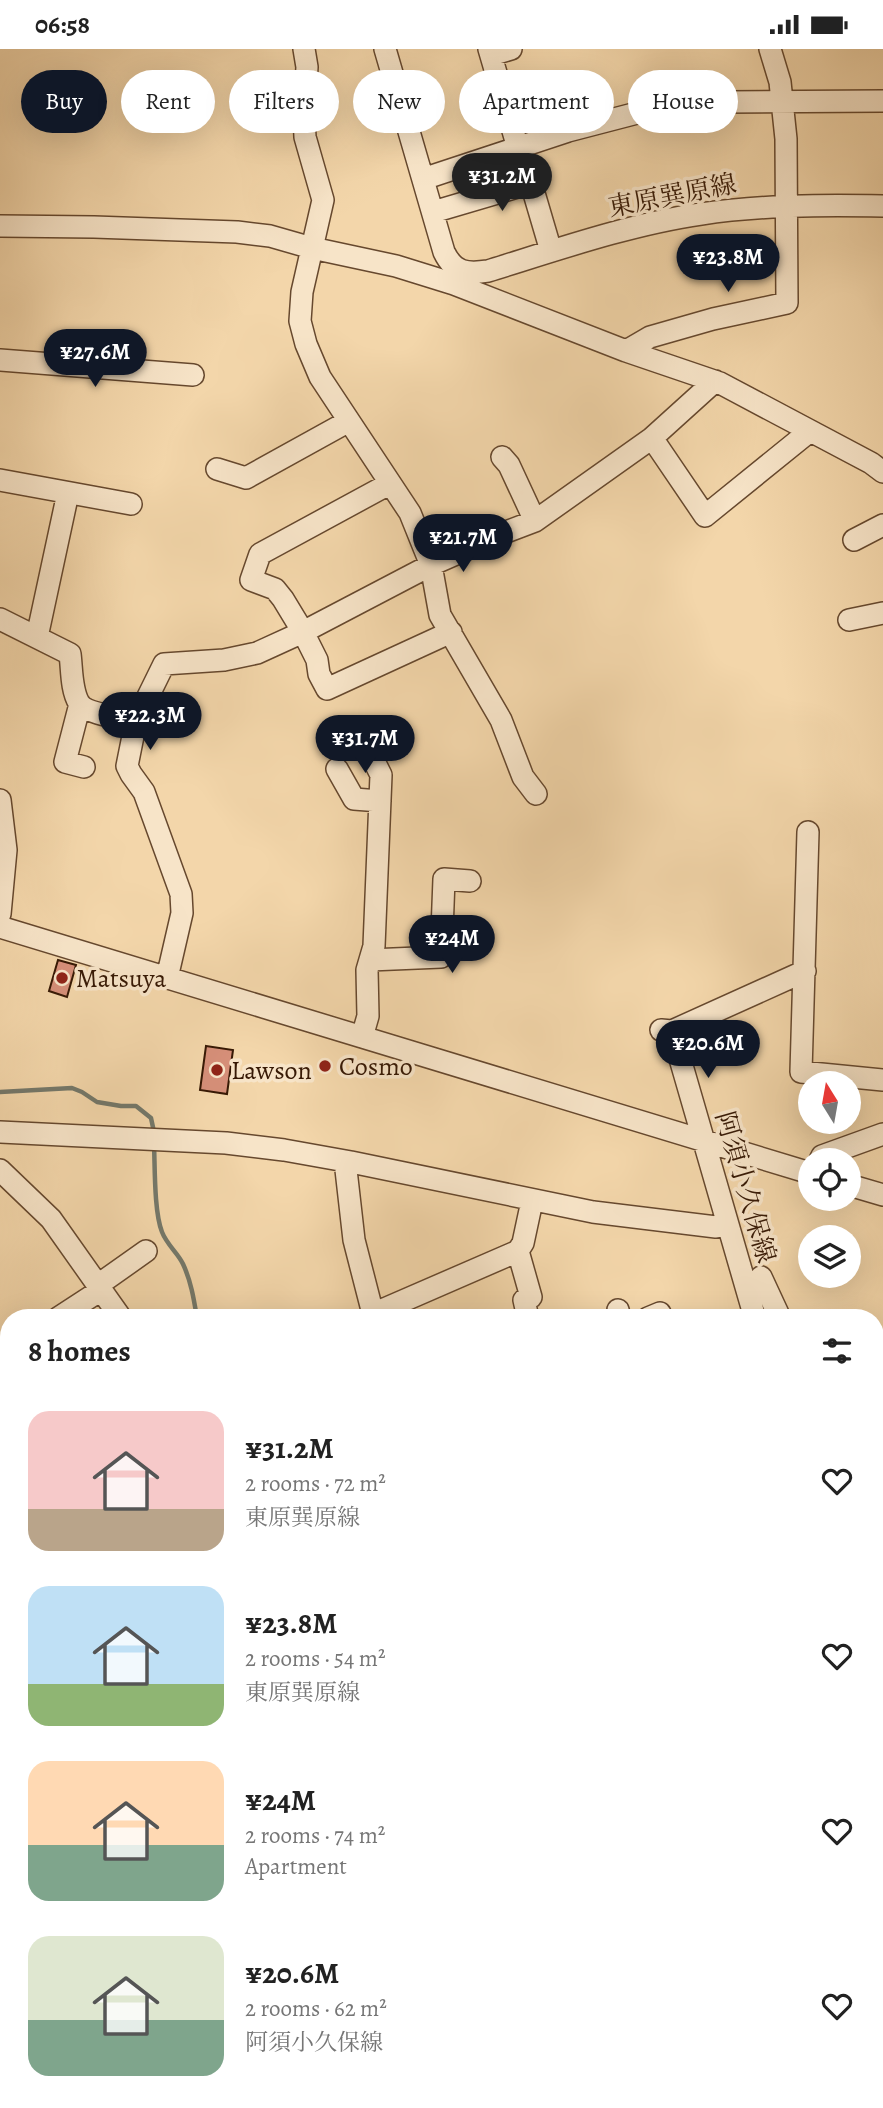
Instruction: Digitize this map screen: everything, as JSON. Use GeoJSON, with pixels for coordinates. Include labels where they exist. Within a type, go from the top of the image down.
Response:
{"type":"FeatureCollection","features":[{"type":"Feature","properties":{"kind":"street"},"geometry":{"type":"LineString","coordinates":[[304,49],[307,67],[305,137],[323,200],[302,292],[300,321],[306,344],[320,377],[410,513],[431,565],[440,615],[502,720],[523,777],[536,794]]}},
{"type":"Feature","properties":{"kind":"street"},"geometry":{"type":"LineString","coordinates":[[385,49],[433,212],[531,183],[551,251]]}},
{"type":"Feature","properties":{"kind":"street"},"geometry":{"type":"LineString","coordinates":[[626,351],[650,337],[713,319],[787,303],[786,139],[780,82],[770,49]]}},
{"type":"Feature","properties":{"kind":"street"},"geometry":{"type":"LineString","coordinates":[[497,51],[518,148]]}},
{"type":"Feature","properties":{"kind":"street"},"geometry":{"type":"LineString","coordinates":[[423,179],[568,131],[641,112],[726,102],[883,101]]}},
{"type":"Feature","properties":{"kind":"street","name":"東原巽原線"},"geometry":{"type":"LineString","coordinates":[[433,212],[444,252],[450,263],[460,270],[475,273],[657,222],[689,216],[786,205],[883,205]]}},
{"type":"Feature","properties":{"kind":"street"},"geometry":{"type":"LineString","coordinates":[[0,226],[237,232],[270,236],[396,266],[444,281],[626,351],[715,381],[879,466]]}},
{"type":"Feature","properties":{"kind":"street"},"geometry":{"type":"LineString","coordinates":[[0,360],[193,376]]}},
{"type":"Feature","properties":{"kind":"street"},"geometry":{"type":"LineString","coordinates":[[167,978],[182,913],[181,894],[144,792],[127,766],[136,720],[164,664],[223,660],[257,653],[431,565],[535,521],[652,438],[715,381]]}},
{"type":"Feature","properties":{"kind":"street"},"geometry":{"type":"LineString","coordinates":[[217,468],[246,478],[349,421]]}},
{"type":"Feature","properties":{"kind":"street"},"geometry":{"type":"LineString","coordinates":[[652,438],[705,516],[810,431]]}},
{"type":"Feature","properties":{"kind":"street"},"geometry":{"type":"LineString","coordinates":[[502,457],[509,465],[535,521]]}},
{"type":"Feature","properties":{"kind":"street"},"geometry":{"type":"LineString","coordinates":[[0,480],[131,504]]}},
{"type":"Feature","properties":{"kind":"street"},"geometry":{"type":"LineString","coordinates":[[389,484],[260,554],[251,580],[275,589],[303,632],[327,688],[451,632]]}},
{"type":"Feature","properties":{"kind":"street"},"geometry":{"type":"LineString","coordinates":[[37,637],[68,493]]}},
{"type":"Feature","properties":{"kind":"street"},"geometry":{"type":"LineString","coordinates":[[854,540],[883,526]]}},
{"type":"Feature","properties":{"kind":"street"},"geometry":{"type":"LineString","coordinates":[[849,620],[883,613]]}},
{"type":"Feature","properties":{"kind":"street"},"geometry":{"type":"LineString","coordinates":[[0,619],[70,655],[75,692],[86,710],[136,720]]}},
{"type":"Feature","properties":{"kind":"street"},"geometry":{"type":"LineString","coordinates":[[80,704],[65,762],[84,767]]}},
{"type":"Feature","properties":{"kind":"street"},"geometry":{"type":"LineString","coordinates":[[362,1037],[368,1016],[367,970],[374,946],[381,775],[370,754],[398,738]]}},
{"type":"Feature","properties":{"kind":"street"},"geometry":{"type":"LineString","coordinates":[[337,769],[354,799],[380,801]]}},
{"type":"Feature","properties":{"kind":"street"},"geometry":{"type":"LineString","coordinates":[[0,800],[6,850],[0,913]]}},
{"type":"Feature","properties":{"kind":"street"},"geometry":{"type":"LineString","coordinates":[[808,832],[801,1072],[883,1080]]}},
{"type":"Feature","properties":{"kind":"street"},"geometry":{"type":"LineString","coordinates":[[370,960],[441,957],[444,879],[470,881]]}},
{"type":"Feature","properties":{"kind":"street"},"geometry":{"type":"LineString","coordinates":[[0,927],[798,1169]]}},
{"type":"Feature","properties":{"kind":"street","name":"阿須小久保線"},"geometry":{"type":"LineString","coordinates":[[752,1309],[704,1140],[666,1030],[805,971]]}},
{"type":"Feature","properties":{"kind":"street"},"geometry":{"type":"LineString","coordinates":[[0,1132],[226,1143],[284,1150],[593,1212],[716,1227]]}},
{"type":"Feature","properties":{"kind":"street"},"geometry":{"type":"LineString","coordinates":[[844,1148],[883,1134]]}},
{"type":"Feature","properties":{"kind":"street"},"geometry":{"type":"LineString","coordinates":[[345,1161],[354,1240],[372,1309]]}},
{"type":"Feature","properties":{"kind":"street"},"geometry":{"type":"LineString","coordinates":[[0,1170],[51,1219],[115,1309]]}},
{"type":"Feature","properties":{"kind":"street"},"geometry":{"type":"LineString","coordinates":[[861,1189],[883,1195]]}},
{"type":"Feature","properties":{"kind":"street"},"geometry":{"type":"LineString","coordinates":[[385,1309],[518,1251],[523,1243],[532,1201]]}},
{"type":"Feature","properties":{"kind":"street"},"geometry":{"type":"LineString","coordinates":[[70,1309],[146,1251]]}},
{"type":"Feature","properties":{"kind":"street"},"geometry":{"type":"LineString","coordinates":[[518,1251],[531,1297],[524,1300],[526,1309]]}},
{"type":"Feature","properties":{"kind":"street"},"geometry":{"type":"LineString","coordinates":[[761,1277],[776,1309]]}},
{"type":"Feature","properties":{"kind":"building","name":"Matsuya"},"geometry":{"type":"Polygon","coordinates":[[[58,960],[76,965],[67,997],[49,991],[58,960]]]}},
{"type":"Feature","properties":{"kind":"building","name":"Lawson"},"geometry":{"type":"Polygon","coordinates":[[[206,1046],[233,1050],[227,1094],[200,1090],[206,1046]]]}},
{"type":"Feature","properties":{"kind":"waterway"},"geometry":{"type":"LineString","coordinates":[[0,1092],[72,1088],[97,1102],[136,1106],[151,1118],[154,1132]]}},
{"type":"Feature","properties":{"kind":"waterway"},"geometry":{"type":"LineString","coordinates":[[154,1144],[159,1223],[164,1237],[186,1270],[195,1309]]}},
{"type":"Feature","properties":{"kind":"place","name":"Matsuya"},"geometry":{"type":"Point","coordinates":[62,978]}},
{"type":"Feature","properties":{"kind":"place","name":"Cosmo"},"geometry":{"type":"Point","coordinates":[325,1066]}},
{"type":"Feature","properties":{"kind":"place","name":"Lawson"},"geometry":{"type":"Point","coordinates":[217,1070]}}]}
